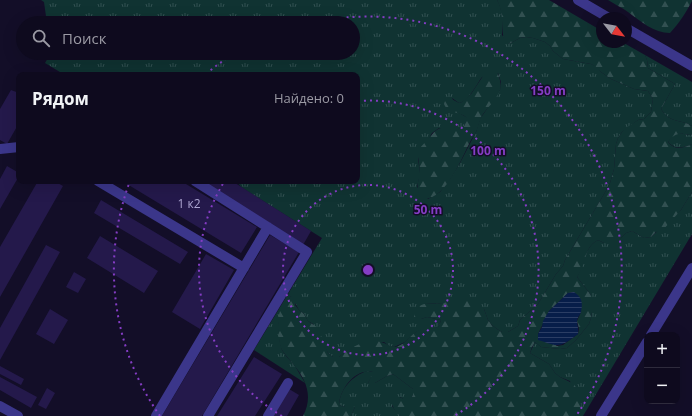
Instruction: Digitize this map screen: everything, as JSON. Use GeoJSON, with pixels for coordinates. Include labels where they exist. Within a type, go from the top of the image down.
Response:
{"type":"FeatureCollection","features":[{"type":"Feature","properties":{"kind":"lane"},"geometry":{"type":"LineString","coordinates":[[578,0],[599,12]]}},
{"type":"Feature","properties":{"kind":"lane"},"geometry":{"type":"LineString","coordinates":[[632,31],[692,66]]}},
{"type":"Feature","properties":{"kind":"lane"},"geometry":{"type":"LineString","coordinates":[[0,148],[16,147]]}},
{"type":"Feature","properties":{"kind":"lane"},"geometry":{"type":"LineString","coordinates":[[103,184],[244,268]]}},
{"type":"Feature","properties":{"kind":"lane"},"geometry":{"type":"LineString","coordinates":[[200,184],[307,252],[208,416]]}},
{"type":"Feature","properties":{"kind":"lane"},"geometry":{"type":"LineString","coordinates":[[156,416],[268,227]]}},
{"type":"Feature","properties":{"kind":"lane"},"geometry":{"type":"LineString","coordinates":[[653,332],[692,268]]}},
{"type":"Feature","properties":{"kind":"lane"},"geometry":{"type":"LineString","coordinates":[[601,416],[644,347]]}},
{"type":"Feature","properties":{"kind":"lane"},"geometry":{"type":"LineString","coordinates":[[268,416],[288,383]]}},
{"type":"Feature","properties":{"kind":"lane"},"geometry":{"type":"LineString","coordinates":[[0,406],[18,416]]}},
{"type":"Feature","properties":{"kind":"green space"},"geometry":{"type":"Polygon","coordinates":[[[41,0],[497,0],[502,17],[502,35],[509,44],[520,38],[526,37],[545,42],[563,59],[591,64],[611,79],[634,89],[648,91],[653,99],[651,112],[644,119],[638,120],[622,132],[618,138],[616,144],[614,169],[607,189],[565,260],[563,266],[556,274],[538,304],[520,320],[518,326],[508,332],[502,332],[488,320],[484,309],[444,303],[424,304],[421,319],[427,317],[441,320],[439,326],[434,329],[422,329],[416,332],[405,342],[394,347],[389,346],[384,342],[367,342],[355,347],[339,357],[333,357],[328,353],[313,324],[308,321],[304,314],[299,310],[291,296],[278,324],[280,343],[282,350],[295,366],[305,383],[254,350],[322,238],[238,184],[360,184],[360,72],[60,72],[45,63],[47,60],[360,60],[360,16],[46,16],[44,2],[41,0]],[[498,73],[482,77],[463,102],[459,103],[452,98],[459,113],[468,118],[464,126],[455,132],[439,128],[432,133],[418,158],[420,174],[417,187],[428,199],[440,192],[450,179],[476,132],[480,119],[500,90],[501,82],[498,73]]]}},
{"type":"Feature","properties":{"kind":"green space"},"geometry":{"type":"Polygon","coordinates":[[[497,0],[549,0],[596,27],[596,48],[632,48],[645,55],[648,68],[675,84],[661,109],[671,119],[692,126],[692,134],[678,134],[673,136],[668,142],[676,148],[692,144],[692,192],[681,210],[662,231],[656,232],[651,237],[644,238],[632,231],[626,233],[621,238],[610,244],[598,240],[594,242],[588,251],[577,277],[594,300],[589,324],[576,340],[567,348],[560,349],[541,347],[535,342],[532,347],[530,353],[549,364],[555,373],[560,377],[574,384],[579,393],[581,405],[575,416],[401,416],[394,409],[391,399],[395,396],[410,400],[413,395],[413,389],[393,374],[375,383],[368,383],[373,372],[366,372],[355,376],[345,386],[342,393],[339,405],[345,407],[350,405],[355,407],[351,416],[303,416],[308,402],[307,389],[299,371],[282,350],[278,329],[278,318],[280,311],[291,296],[297,298],[295,305],[304,314],[308,321],[318,328],[328,353],[333,357],[339,357],[353,347],[370,341],[381,342],[393,347],[399,346],[421,329],[439,326],[441,320],[427,317],[421,319],[414,317],[415,311],[419,306],[424,304],[444,303],[455,299],[468,299],[478,303],[484,309],[488,320],[492,325],[502,332],[508,332],[518,326],[520,320],[538,304],[556,274],[563,266],[565,260],[607,189],[614,169],[616,144],[618,138],[626,128],[638,120],[644,119],[651,112],[653,99],[648,91],[634,89],[611,79],[591,64],[563,59],[545,42],[526,37],[520,38],[509,44],[504,41],[502,15],[497,0]],[[574,292],[568,293],[549,311],[538,334],[557,346],[563,345],[578,334],[579,329],[577,321],[581,312],[574,292]]]}},
{"type":"Feature","properties":{"kind":"green space"},"geometry":{"type":"Polygon","coordinates":[[[608,0],[692,0],[682,18],[670,33],[653,29],[632,15],[632,12],[628,12],[608,0]]]}},
{"type":"Feature","properties":{"kind":"green space"},"geometry":{"type":"Polygon","coordinates":[[[645,55],[692,82],[692,126],[671,119],[661,109],[675,84],[648,68],[645,55]]]}},
{"type":"Feature","properties":{"kind":"green space"},"geometry":{"type":"Polygon","coordinates":[[[492,69],[496,70],[500,80],[501,88],[498,94],[480,120],[476,133],[446,185],[439,193],[423,199],[418,188],[418,151],[436,130],[445,128],[455,131],[464,126],[467,118],[448,109],[444,104],[445,100],[448,97],[459,103],[462,102],[471,94],[485,73],[492,69]]]}},
{"type":"Feature","properties":{"kind":"green space"},"geometry":{"type":"Polygon","coordinates":[[[678,133],[692,134],[692,144],[679,148],[671,145],[668,142],[672,136],[678,133]]]}},
{"type":"Feature","properties":{"kind":"green space"},"geometry":{"type":"Polygon","coordinates":[[[692,192],[692,234],[583,416],[575,416],[579,410],[570,381],[560,377],[555,373],[549,364],[530,353],[535,342],[541,347],[560,349],[567,348],[576,340],[589,324],[592,312],[591,295],[577,277],[587,251],[593,243],[598,240],[604,243],[621,238],[626,233],[632,231],[644,238],[651,237],[681,210],[692,192]]]}},
{"type":"Feature","properties":{"kind":"green space"},"geometry":{"type":"Polygon","coordinates":[[[367,371],[374,372],[368,383],[375,383],[393,374],[413,389],[411,400],[405,400],[400,397],[392,406],[401,416],[351,416],[355,407],[345,407],[339,405],[344,389],[348,384],[356,376],[367,371]]]}},
{"type":"Feature","properties":{"kind":"water"},"geometry":{"type":"Polygon","coordinates":[[[574,292],[579,296],[582,303],[581,312],[577,320],[578,334],[567,342],[559,345],[538,340],[538,334],[549,311],[568,293],[574,292]]]}},
{"type":"Feature","properties":{"kind":"building"},"geometry":{"type":"Polygon","coordinates":[[[11,90],[16,92],[16,128],[7,144],[0,140],[0,109],[11,90]]]}},
{"type":"Feature","properties":{"kind":"building"},"geometry":{"type":"Polygon","coordinates":[[[7,166],[16,171],[16,181],[0,209],[0,179],[7,166]]]}},
{"type":"Feature","properties":{"kind":"building"},"geometry":{"type":"Polygon","coordinates":[[[36,184],[59,184],[63,186],[0,297],[0,247],[36,184]]]}},
{"type":"Feature","properties":{"kind":"building"},"geometry":{"type":"Polygon","coordinates":[[[127,184],[186,184],[257,227],[241,253],[127,184]]]}},
{"type":"Feature","properties":{"kind":"building"},"geometry":{"type":"Polygon","coordinates":[[[208,184],[237,184],[311,231],[303,245],[208,184]]]}},
{"type":"Feature","properties":{"kind":"building"},"geometry":{"type":"Polygon","coordinates":[[[101,200],[188,252],[180,264],[94,213],[101,200]]]}},
{"type":"Feature","properties":{"kind":"building"},"geometry":{"type":"Polygon","coordinates":[[[270,235],[299,252],[202,416],[162,416],[270,235]]]}},
{"type":"Feature","properties":{"kind":"building"},"geometry":{"type":"Polygon","coordinates":[[[100,236],[158,271],[144,293],[87,258],[100,236]]]}},
{"type":"Feature","properties":{"kind":"building"},"geometry":{"type":"Polygon","coordinates":[[[46,245],[60,252],[0,360],[0,328],[46,245]]]}},
{"type":"Feature","properties":{"kind":"building"},"geometry":{"type":"Polygon","coordinates":[[[206,254],[234,270],[200,329],[172,312],[206,254]]]}},
{"type":"Feature","properties":{"kind":"building"},"geometry":{"type":"Polygon","coordinates":[[[74,272],[86,279],[78,293],[66,287],[74,272]]]}},
{"type":"Feature","properties":{"kind":"building"},"geometry":{"type":"Polygon","coordinates":[[[50,309],[68,320],[54,344],[36,334],[50,309]]]}},
{"type":"Feature","properties":{"kind":"building"},"geometry":{"type":"Polygon","coordinates":[[[254,357],[282,374],[255,416],[217,416],[254,357]]]}},
{"type":"Feature","properties":{"kind":"building"},"geometry":{"type":"Polygon","coordinates":[[[0,366],[24,379],[21,385],[0,374],[0,366]]]}},
{"type":"Feature","properties":{"kind":"building"},"geometry":{"type":"Polygon","coordinates":[[[0,377],[37,397],[31,408],[0,390],[0,377]]]}},
{"type":"Feature","properties":{"kind":"building"},"geometry":{"type":"Polygon","coordinates":[[[47,388],[55,393],[46,409],[38,405],[47,388]]]}},
{"type":"Feature","properties":{"kind":"building"},"geometry":{"type":"Polygon","coordinates":[[[289,389],[299,395],[287,416],[272,416],[289,389]]]}}]}
